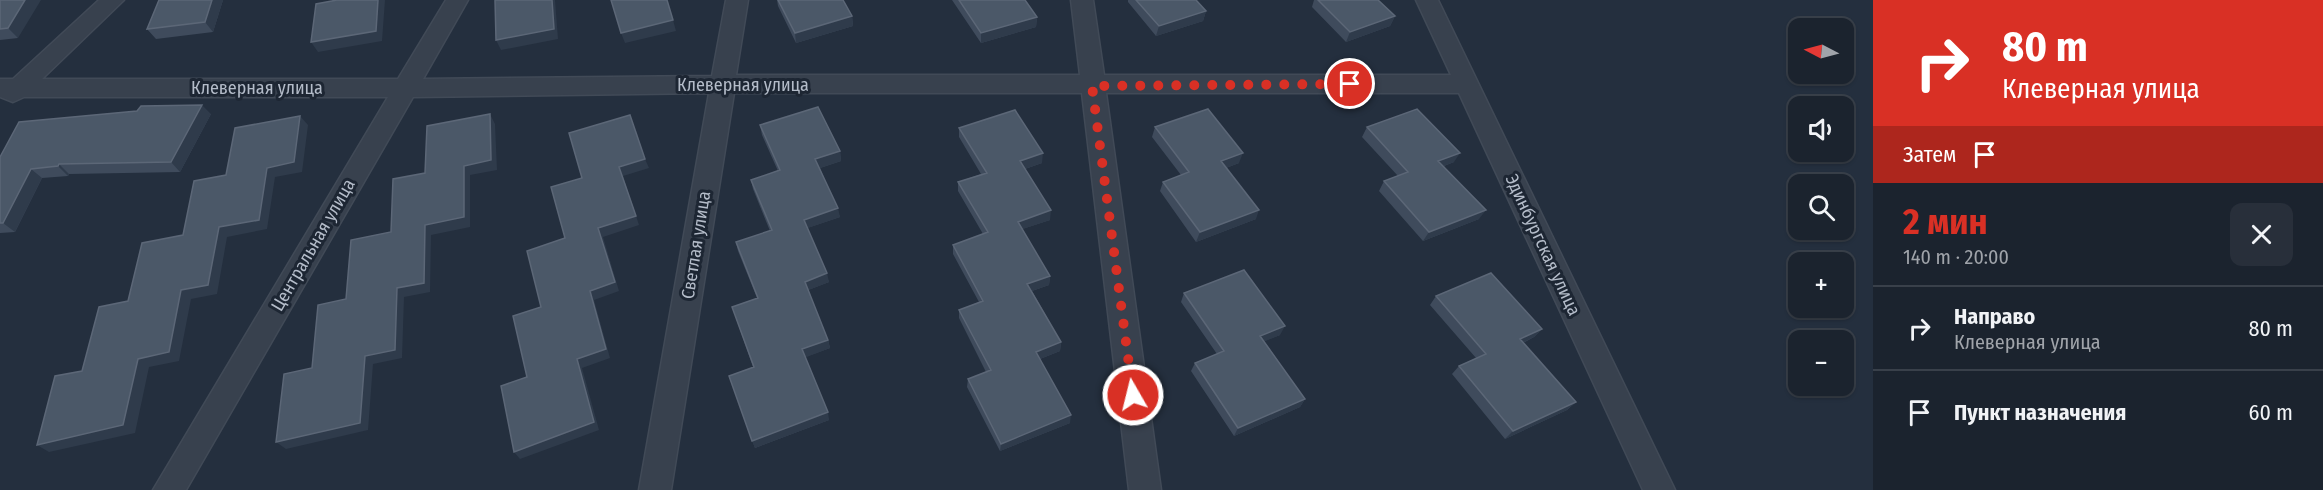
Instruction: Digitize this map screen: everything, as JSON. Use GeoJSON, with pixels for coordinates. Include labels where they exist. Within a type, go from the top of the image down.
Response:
{"type":"FeatureCollection","features":[{"type":"Feature","properties":{"kind":"street"},"geometry":{"type":"LineString","coordinates":[[0,106],[10,88],[113,0]]}},
{"type":"Feature","properties":{"kind":"street","name":"Центральная улица"},"geometry":{"type":"LineString","coordinates":[[169,490],[457,0]]}},
{"type":"Feature","properties":{"kind":"street","name":"Светлая улица"},"geometry":{"type":"LineString","coordinates":[[655,490],[737,0]]}},
{"type":"Feature","properties":{"kind":"street"},"geometry":{"type":"LineString","coordinates":[[1082,0],[1145,490]]}},
{"type":"Feature","properties":{"kind":"street","name":"Эдинбургская улица"},"geometry":{"type":"LineString","coordinates":[[1427,0],[1659,490]]}},
{"type":"Feature","properties":{"kind":"street","name":"Клеверная улица"},"geometry":{"type":"LineString","coordinates":[[10,88],[405,88],[723,84],[1092,86],[1467,84]]}},
{"type":"Feature","properties":{"kind":"building"},"geometry":{"type":"Polygon","coordinates":[[[0,0],[25,0],[8,28],[0,29],[0,0]]]}},
{"type":"Feature","properties":{"kind":"building"},"geometry":{"type":"Polygon","coordinates":[[[159,0],[212,0],[205,22],[147,29],[159,0]]]}},
{"type":"Feature","properties":{"kind":"building"},"geometry":{"type":"Polygon","coordinates":[[[337,0],[378,0],[376,31],[311,42],[316,4],[337,0]]]}},
{"type":"Feature","properties":{"kind":"building"},"geometry":{"type":"Polygon","coordinates":[[[495,0],[552,0],[554,29],[496,40],[495,0]]]}},
{"type":"Feature","properties":{"kind":"building"},"geometry":{"type":"Polygon","coordinates":[[[611,0],[667,0],[673,20],[621,33],[611,0]]]}},
{"type":"Feature","properties":{"kind":"building"},"geometry":{"type":"Polygon","coordinates":[[[778,0],[843,0],[852,16],[795,33],[778,0]]]}},
{"type":"Feature","properties":{"kind":"building"},"geometry":{"type":"Polygon","coordinates":[[[959,0],[1025,0],[1037,17],[981,33],[959,0]]]}},
{"type":"Feature","properties":{"kind":"building"},"geometry":{"type":"Polygon","coordinates":[[[1136,0],[1196,0],[1206,11],[1159,26],[1136,0]]]}},
{"type":"Feature","properties":{"kind":"building"},"geometry":{"type":"Polygon","coordinates":[[[1318,0],[1378,0],[1395,16],[1350,32],[1318,0]]]}},
{"type":"Feature","properties":{"kind":"building"},"geometry":{"type":"Polygon","coordinates":[[[202,105],[171,162],[59,164],[31,169],[3,223],[0,223],[0,157],[19,122],[137,111],[141,106],[202,105]]]}},
{"type":"Feature","properties":{"kind":"building"},"geometry":{"type":"Polygon","coordinates":[[[818,107],[840,151],[815,159],[838,208],[804,220],[827,273],[805,282],[828,340],[802,349],[828,412],[752,441],[729,376],[754,367],[732,307],[758,298],[736,242],[772,230],[751,180],[780,170],[760,125],[818,107]]]}},
{"type":"Feature","properties":{"kind":"building"},"geometry":{"type":"Polygon","coordinates":[[[1208,109],[1243,153],[1221,161],[1259,210],[1200,232],[1163,182],[1189,172],[1155,127],[1208,109]]]}},
{"type":"Feature","properties":{"kind":"building"},"geometry":{"type":"Polygon","coordinates":[[[1417,109],[1460,153],[1438,161],[1486,210],[1429,232],[1384,181],[1408,172],[1367,127],[1417,109]]]}},
{"type":"Feature","properties":{"kind":"building"},"geometry":{"type":"Polygon","coordinates":[[[1015,110],[1043,153],[1020,161],[1051,210],[1018,222],[1050,276],[1027,284],[1061,342],[1036,352],[1071,415],[1001,444],[968,379],[991,370],[959,310],[983,301],[953,245],[988,232],[958,182],[987,173],[959,128],[1015,110]]]}},
{"type":"Feature","properties":{"kind":"building"},"geometry":{"type":"Polygon","coordinates":[[[490,114],[491,160],[464,166],[464,217],[425,225],[424,283],[397,288],[395,350],[365,356],[360,423],[276,442],[284,374],[312,368],[318,305],[346,299],[351,240],[391,232],[393,179],[425,173],[427,126],[490,114]]]}},
{"type":"Feature","properties":{"kind":"building"},"geometry":{"type":"Polygon","coordinates":[[[630,115],[645,159],[619,167],[636,216],[598,228],[615,282],[590,291],[606,349],[577,359],[594,422],[514,452],[501,386],[527,377],[513,316],[541,307],[527,251],[565,238],[551,187],[582,178],[569,133],[630,115]]]}},
{"type":"Feature","properties":{"kind":"building"},"geometry":{"type":"Polygon","coordinates":[[[300,116],[294,162],[267,168],[259,220],[219,227],[208,285],[181,290],[169,352],[138,359],[123,425],[37,445],[55,376],[82,371],[99,307],[128,301],[142,243],[183,235],[194,181],[226,175],[235,128],[300,116]]]}},
{"type":"Feature","properties":{"kind":"building"},"geometry":{"type":"Polygon","coordinates":[[[1244,270],[1285,326],[1260,336],[1305,399],[1238,428],[1195,363],[1224,351],[1184,293],[1244,270]]]}},
{"type":"Feature","properties":{"kind":"building"},"geometry":{"type":"Polygon","coordinates":[[[1491,273],[1542,329],[1520,339],[1576,402],[1513,431],[1459,366],[1486,354],[1436,296],[1491,273]]]}},
{"type":"Feature","properties":{"kind":"route"},"geometry":{"type":"LineString","coordinates":[[1133,395],[1092,86],[1350,84]]}}]}
